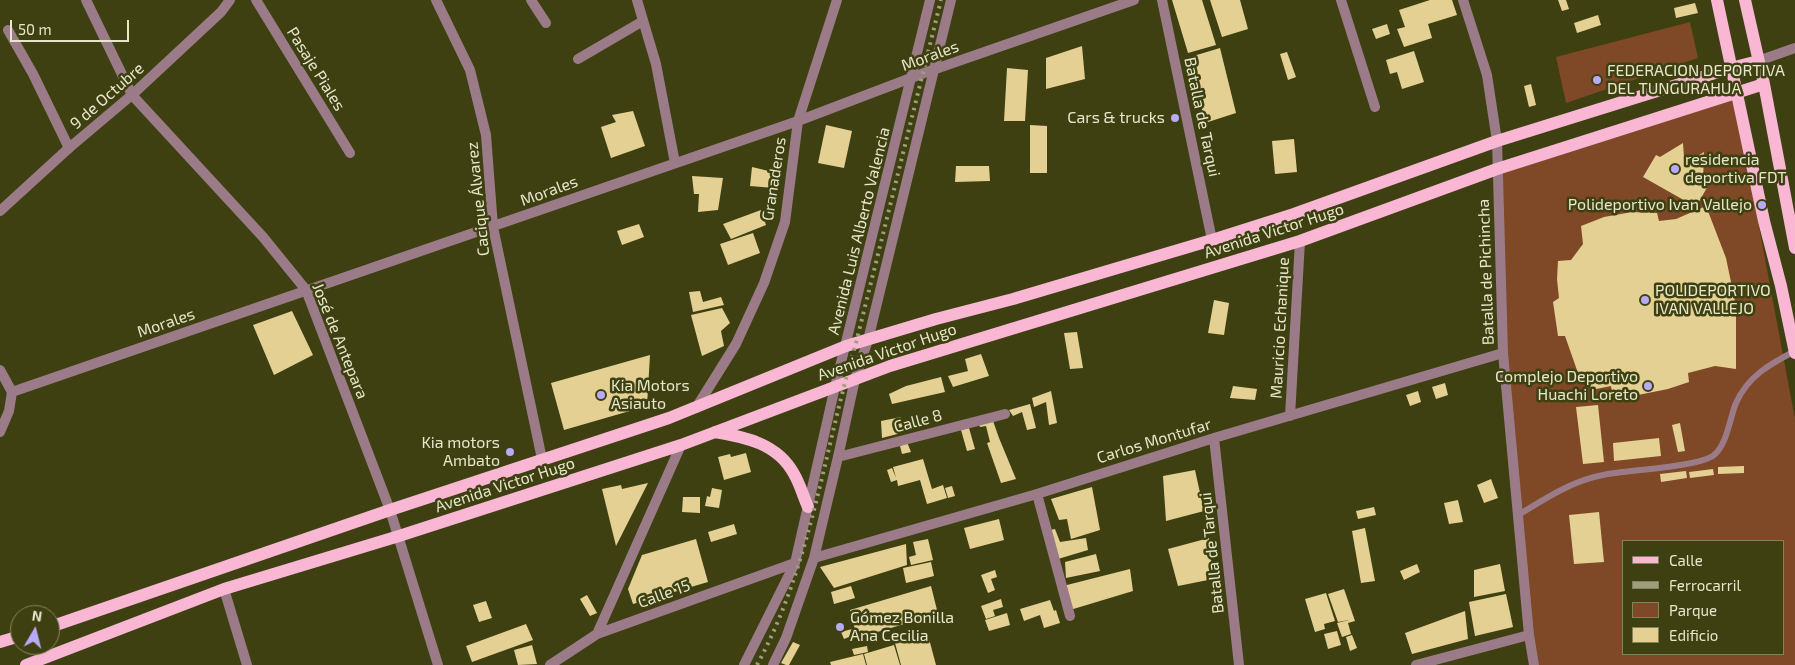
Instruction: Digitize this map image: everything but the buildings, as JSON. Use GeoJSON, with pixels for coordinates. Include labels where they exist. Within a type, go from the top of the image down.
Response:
{"type":"FeatureCollection","features":[{"type":"Feature","properties":{"kind":"main road"},"geometry":{"type":"LineString","coordinates":[[1717,0],[1764,221],[1782,286],[1795,352]]}},
{"type":"Feature","properties":{"kind":"main road"},"geometry":{"type":"LineString","coordinates":[[1745,0],[1764,84],[1795,248]]}},
{"type":"Feature","properties":{"kind":"main road","name":"Avenida Victor Hugo"},"geometry":{"type":"LineString","coordinates":[[60,624],[390,510],[696,408],[846,346],[1212,240],[1294,214],[1497,141],[1758,61]]}},
{"type":"Feature","properties":{"kind":"main road","name":"Avenida Victor Hugo"},"geometry":{"type":"LineString","coordinates":[[30,664],[224,590],[681,445],[900,363],[1300,242],[1497,169],[1764,84]]}},
{"type":"Feature","properties":{"kind":"main road"},"geometry":{"type":"LineString","coordinates":[[715,432],[743,437],[760,443],[782,457],[794,474],[808,507]]}},
{"type":"Feature","properties":{"kind":"street","name":"José de Antepara"},"geometry":{"type":"LineString","coordinates":[[86,0],[132,95],[263,237],[306,290],[390,510],[438,665]]}},
{"type":"Feature","properties":{"kind":"street","name":"9 de Octubre"},"geometry":{"type":"LineString","coordinates":[[0,211],[69,148],[132,95],[221,12],[230,0]]}},
{"type":"Feature","properties":{"kind":"street","name":"Pasaje Piales"},"geometry":{"type":"LineString","coordinates":[[256,0],[350,153]]}},
{"type":"Feature","properties":{"kind":"street","name":"Cacique Álvarez"},"geometry":{"type":"LineString","coordinates":[[436,0],[470,70],[484,126],[492,227],[542,459]]}},
{"type":"Feature","properties":{"kind":"street"},"geometry":{"type":"LineString","coordinates":[[531,0],[546,23]]}},
{"type":"Feature","properties":{"kind":"street"},"geometry":{"type":"LineString","coordinates":[[637,0],[656,64],[675,163]]}},
{"type":"Feature","properties":{"kind":"street","name":"Granaderos"},"geometry":{"type":"LineString","coordinates":[[696,408],[736,344],[764,283],[785,222],[798,121],[837,0]]}},
{"type":"Feature","properties":{"kind":"street","name":"Avenida Luis Alberto Valencia"},"geometry":{"type":"LineString","coordinates":[[744,665],[795,563],[835,387],[930,0]]}},
{"type":"Feature","properties":{"kind":"street"},"geometry":{"type":"LineString","coordinates":[[773,665],[786,638],[814,558],[855,379],[868,340],[951,0]]}},
{"type":"Feature","properties":{"kind":"street","name":"Morales"},"geometry":{"type":"LineString","coordinates":[[12,392],[798,121],[912,78],[1134,0]]}},
{"type":"Feature","properties":{"kind":"street","name":"Batalla de Tarqui"},"geometry":{"type":"LineString","coordinates":[[1162,0],[1212,240]]}},
{"type":"Feature","properties":{"kind":"street"},"geometry":{"type":"LineString","coordinates":[[1341,0],[1375,107]]}},
{"type":"Feature","properties":{"kind":"street","name":"Batalla de Pichincha"},"geometry":{"type":"LineString","coordinates":[[1463,0],[1487,75],[1497,141],[1504,353],[1529,635],[1534,665]]}},
{"type":"Feature","properties":{"kind":"street"},"geometry":{"type":"LineString","coordinates":[[578,59],[643,21]]}},
{"type":"Feature","properties":{"kind":"street"},"geometry":{"type":"LineString","coordinates":[[8,30],[33,74],[69,148]]}},
{"type":"Feature","properties":{"kind":"street"},"geometry":{"type":"LineString","coordinates":[[1758,61],[1795,48]]}},
{"type":"Feature","properties":{"kind":"street","name":"Mauricio Echanique"},"geometry":{"type":"LineString","coordinates":[[1290,416],[1300,242]]}},
{"type":"Feature","properties":{"kind":"street","name":"Carlos Montufar"},"geometry":{"type":"LineString","coordinates":[[814,558],[1037,494],[1214,438],[1504,353]]}},
{"type":"Feature","properties":{"kind":"street"},"geometry":{"type":"LineString","coordinates":[[0,370],[12,392],[9,411],[0,432]]}},
{"type":"Feature","properties":{"kind":"street","name":"Calle 8"},"geometry":{"type":"LineString","coordinates":[[838,457],[1005,414]]}},
{"type":"Feature","properties":{"kind":"street","name":"Batalla de Tarqui"},"geometry":{"type":"LineString","coordinates":[[1214,438],[1239,665]]}},
{"type":"Feature","properties":{"kind":"street"},"geometry":{"type":"LineString","coordinates":[[597,634],[681,445]]}},
{"type":"Feature","properties":{"kind":"street"},"geometry":{"type":"LineString","coordinates":[[1037,494],[1070,616]]}},
{"type":"Feature","properties":{"kind":"street","name":"Calle 15"},"geometry":{"type":"LineString","coordinates":[[550,665],[597,634],[795,563]]}},
{"type":"Feature","properties":{"kind":"street"},"geometry":{"type":"LineString","coordinates":[[224,590],[247,665]]}},
{"type":"Feature","properties":{"kind":"street"},"geometry":{"type":"LineString","coordinates":[[1416,665],[1529,635]]}},
{"type":"Feature","properties":{"kind":"lane"},"geometry":{"type":"LineString","coordinates":[[1518,515],[1563,488],[1580,481],[1602,475],[1697,462],[1714,455],[1722,444],[1736,402],[1751,379],[1766,366],[1795,352]]}},
{"type":"Feature","properties":{"kind":"green space","name":"FEDERACION DEPORTIVA DEL TUNGURAHUA"},"geometry":{"type":"Polygon","coordinates":[[[1690,22],[1698,58],[1566,103],[1556,57],[1690,22]]]}},
{"type":"Feature","properties":{"kind":"green space","name":"Complejo Deportivo Huachi Loreto"},"geometry":{"type":"Polygon","coordinates":[[[1734,93],[1795,419],[1795,665],[1534,665],[1503,353],[1497,169],[1734,93]]]}},
{"type":"Feature","properties":{"kind":"railway"},"geometry":{"type":"LineString","coordinates":[[757,665],[791,588],[804,548],[941,0]]}},
{"type":"Feature","properties":{"kind":"place","name":"FEDERACION DEPORTIVA DEL TUNGURAHUA"},"geometry":{"type":"Point","coordinates":[1597,80]}},
{"type":"Feature","properties":{"kind":"place","name":"Cars & trucks"},"geometry":{"type":"Point","coordinates":[1175,118]}},
{"type":"Feature","properties":{"kind":"place","name":"residencia deportiva FDT"},"geometry":{"type":"Point","coordinates":[1675,169]}},
{"type":"Feature","properties":{"kind":"place","name":"Polideportivo Ivan Vallejo"},"geometry":{"type":"Point","coordinates":[1762,205]}},
{"type":"Feature","properties":{"kind":"place","name":"POLIDEPORTIVO IVAN VALLEJO"},"geometry":{"type":"Point","coordinates":[1645,300]}},
{"type":"Feature","properties":{"kind":"place","name":"Complejo Deportivo Huachi Loreto"},"geometry":{"type":"Point","coordinates":[1648,386]}},
{"type":"Feature","properties":{"kind":"place","name":"Kia Motors Asiauto"},"geometry":{"type":"Point","coordinates":[601,395]}},
{"type":"Feature","properties":{"kind":"place","name":"Kia motors Ambato"},"geometry":{"type":"Point","coordinates":[510,452]}},
{"type":"Feature","properties":{"kind":"place","name":"Gómez Bonilla Ana Cecilia"},"geometry":{"type":"Point","coordinates":[840,627]}}]}
